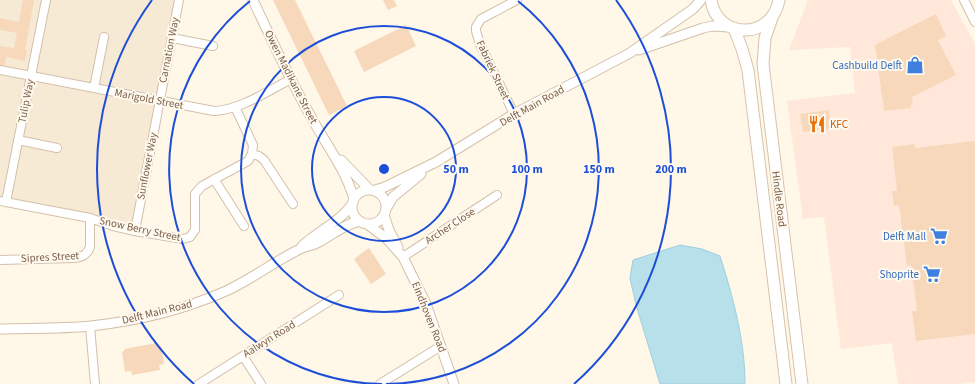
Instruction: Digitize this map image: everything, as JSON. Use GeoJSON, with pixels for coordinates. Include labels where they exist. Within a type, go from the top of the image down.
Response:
{"type":"FeatureCollection","features":[{"type":"Feature","properties":{"kind":"main road"},"geometry":{"type":"LineString","coordinates":[[711,0],[716,14],[722,22],[732,28],[747,30],[759,27],[770,20],[773,15]]}},
{"type":"Feature","properties":{"kind":"main road","name":"Hindle Road"},"geometry":{"type":"LineString","coordinates":[[779,0],[765,38],[763,64],[802,384]]}},
{"type":"Feature","properties":{"kind":"main road","name":"Hindle Road"},"geometry":{"type":"LineString","coordinates":[[732,28],[744,53],[748,70],[786,384]]}},
{"type":"Feature","properties":{"kind":"street","name":"Tulip Way"},"geometry":{"type":"LineString","coordinates":[[3,202],[18,140],[46,0]]}},
{"type":"Feature","properties":{"kind":"street","name":"Carnation Way"},"geometry":{"type":"LineString","coordinates":[[160,101],[179,0]]}},
{"type":"Feature","properties":{"kind":"street","name":"Owen Madikane Street"},"geometry":{"type":"LineString","coordinates":[[253,0],[291,79],[310,115],[333,152],[351,188],[353,201]]}},
{"type":"Feature","properties":{"kind":"street","name":"Fabriek Street"},"geometry":{"type":"LineString","coordinates":[[514,114],[480,44],[476,27],[481,19],[517,0]]}},
{"type":"Feature","properties":{"kind":"street","name":"Delft Main Road"},"geometry":{"type":"LineString","coordinates":[[372,190],[385,188],[436,162],[514,114],[630,53],[693,9],[701,0]]}},
{"type":"Feature","properties":{"kind":"street"},"geometry":{"type":"LineString","coordinates":[[964,0],[975,22]]}},
{"type":"Feature","properties":{"kind":"street","name":"Delft Main Road"},"geometry":{"type":"LineString","coordinates":[[630,53],[703,28],[712,26],[732,28]]}},
{"type":"Feature","properties":{"kind":"street"},"geometry":{"type":"LineString","coordinates":[[94,88],[104,37]]}},
{"type":"Feature","properties":{"kind":"street"},"geometry":{"type":"LineString","coordinates":[[172,38],[212,46]]}},
{"type":"Feature","properties":{"kind":"street","name":"Marigold Street"},"geometry":{"type":"LineString","coordinates":[[0,70],[214,111],[235,107],[291,79]]}},
{"type":"Feature","properties":{"kind":"street","name":"Sunflower Way"},"geometry":{"type":"LineString","coordinates":[[134,231],[160,101]]}},
{"type":"Feature","properties":{"kind":"street"},"geometry":{"type":"LineString","coordinates":[[235,107],[252,145],[252,154],[259,156],[264,160],[292,204]]}},
{"type":"Feature","properties":{"kind":"street"},"geometry":{"type":"LineString","coordinates":[[18,140],[57,148]]}},
{"type":"Feature","properties":{"kind":"street","name":"Owen Madikane Street"},"geometry":{"type":"LineString","coordinates":[[333,152],[372,190]]}},
{"type":"Feature","properties":{"kind":"street","name":"Snow Berry Street"},"geometry":{"type":"LineString","coordinates":[[3,202],[90,218],[134,231],[183,239],[190,236],[195,230],[196,194],[199,188],[248,161],[252,154]]}},
{"type":"Feature","properties":{"kind":"street","name":"Delft Main Road"},"geometry":{"type":"LineString","coordinates":[[385,212],[393,197],[436,162]]}},
{"type":"Feature","properties":{"kind":"street"},"geometry":{"type":"LineString","coordinates":[[214,179],[244,226]]}},
{"type":"Feature","properties":{"kind":"street"},"geometry":{"type":"LineString","coordinates":[[372,190],[380,193],[384,197],[386,203],[385,212],[377,222],[364,222],[354,213],[353,201],[358,194],[363,191],[372,190]]}},
{"type":"Feature","properties":{"kind":"street","name":"Archer Close"},"geometry":{"type":"LineString","coordinates":[[401,255],[497,195]]}},
{"type":"Feature","properties":{"kind":"street","name":"Delft Main Road"},"geometry":{"type":"LineString","coordinates":[[300,249],[312,237],[340,218],[348,210],[353,201]]}},
{"type":"Feature","properties":{"kind":"street","name":"Eindhoven Road"},"geometry":{"type":"LineString","coordinates":[[385,212],[389,230],[426,304],[454,384]]}},
{"type":"Feature","properties":{"kind":"street","name":"Sipres Street"},"geometry":{"type":"LineString","coordinates":[[0,260],[74,258],[83,256],[90,247],[90,218]]}},
{"type":"Feature","properties":{"kind":"street","name":"Delft Main Road"},"geometry":{"type":"LineString","coordinates":[[0,329],[90,326],[132,320],[167,312],[196,303],[232,288],[300,249],[316,244],[344,226],[364,222]]}},
{"type":"Feature","properties":{"kind":"street","name":"Eindhoven Road"},"geometry":{"type":"LineString","coordinates":[[364,222],[379,231],[401,255]]}},
{"type":"Feature","properties":{"kind":"street","name":"Aalwyn Road"},"geometry":{"type":"LineString","coordinates":[[199,384],[339,295]]}},
{"type":"Feature","properties":{"kind":"street"},"geometry":{"type":"LineString","coordinates":[[90,326],[95,384]]}},
{"type":"Feature","properties":{"kind":"street"},"geometry":{"type":"LineString","coordinates":[[381,384],[441,346]]}},
{"type":"Feature","properties":{"kind":"street"},"geometry":{"type":"LineString","coordinates":[[243,356],[261,384]]}},
{"type":"Feature","properties":{"kind":"shaded area"},"geometry":{"type":"Polygon","coordinates":[[[0,0],[179,0],[135,231],[0,202],[0,0]]]}},
{"type":"Feature","properties":{"kind":"shaded area"},"geometry":{"type":"Polygon","coordinates":[[[808,0],[951,0],[975,44],[975,382],[960,384],[898,384],[892,343],[841,349],[824,217],[803,219],[787,101],[855,93],[850,47],[789,50],[808,0]]]}},
{"type":"Feature","properties":{"kind":"water"},"geometry":{"type":"Polygon","coordinates":[[[680,245],[702,249],[720,256],[741,335],[745,384],[660,384],[636,305],[630,278],[633,260],[680,245]]]}},
{"type":"Feature","properties":{"kind":"building"},"geometry":{"type":"Polygon","coordinates":[[[23,0],[34,0],[25,50],[27,50],[25,61],[6,57],[5,65],[0,65],[0,46],[14,48],[17,33],[0,30],[0,18],[19,22],[23,0]]]}},
{"type":"Feature","properties":{"kind":"building"},"geometry":{"type":"Polygon","coordinates":[[[273,0],[295,0],[347,106],[329,115],[273,0]]]}},
{"type":"Feature","properties":{"kind":"building"},"geometry":{"type":"Polygon","coordinates":[[[383,0],[394,0],[397,6],[388,10],[383,0]]]}},
{"type":"Feature","properties":{"kind":"building","name":"Cashbuild Delft"},"geometry":{"type":"Polygon","coordinates":[[[936,14],[946,36],[938,40],[956,75],[912,97],[913,105],[911,105],[911,108],[884,111],[875,45],[936,14]]]}},
{"type":"Feature","properties":{"kind":"building"},"geometry":{"type":"Polygon","coordinates":[[[406,25],[416,46],[364,72],[354,51],[406,25]]]}},
{"type":"Feature","properties":{"kind":"building","name":"KFC"},"geometry":{"type":"Polygon","coordinates":[[[829,110],[830,119],[832,119],[834,128],[803,132],[800,114],[829,110]]]}},
{"type":"Feature","properties":{"kind":"building","name":"Delft Mall"},"geometry":{"type":"Polygon","coordinates":[[[975,141],[975,334],[916,341],[912,311],[917,311],[911,265],[907,266],[899,205],[894,206],[892,191],[897,191],[892,147],[915,144],[915,148],[975,141]]]}},
{"type":"Feature","properties":{"kind":"building"},"geometry":{"type":"Polygon","coordinates":[[[369,248],[386,274],[371,284],[354,259],[369,248]]]}},
{"type":"Feature","properties":{"kind":"building"},"geometry":{"type":"Polygon","coordinates":[[[156,343],[161,346],[164,364],[159,365],[160,370],[132,375],[131,371],[125,372],[122,353],[125,349],[156,343]]]}},
{"type":"Feature","properties":{"kind":"place","name":"Cashbuild Delft"},"geometry":{"type":"Point","coordinates":[915,65]}},
{"type":"Feature","properties":{"kind":"place","name":"KFC"},"geometry":{"type":"Point","coordinates":[817,124]}},
{"type":"Feature","properties":{"kind":"place","name":"Delft Mall"},"geometry":{"type":"Point","coordinates":[939,236]}},
{"type":"Feature","properties":{"kind":"place","name":"Shoprite"},"geometry":{"type":"Point","coordinates":[932,274]}}]}
